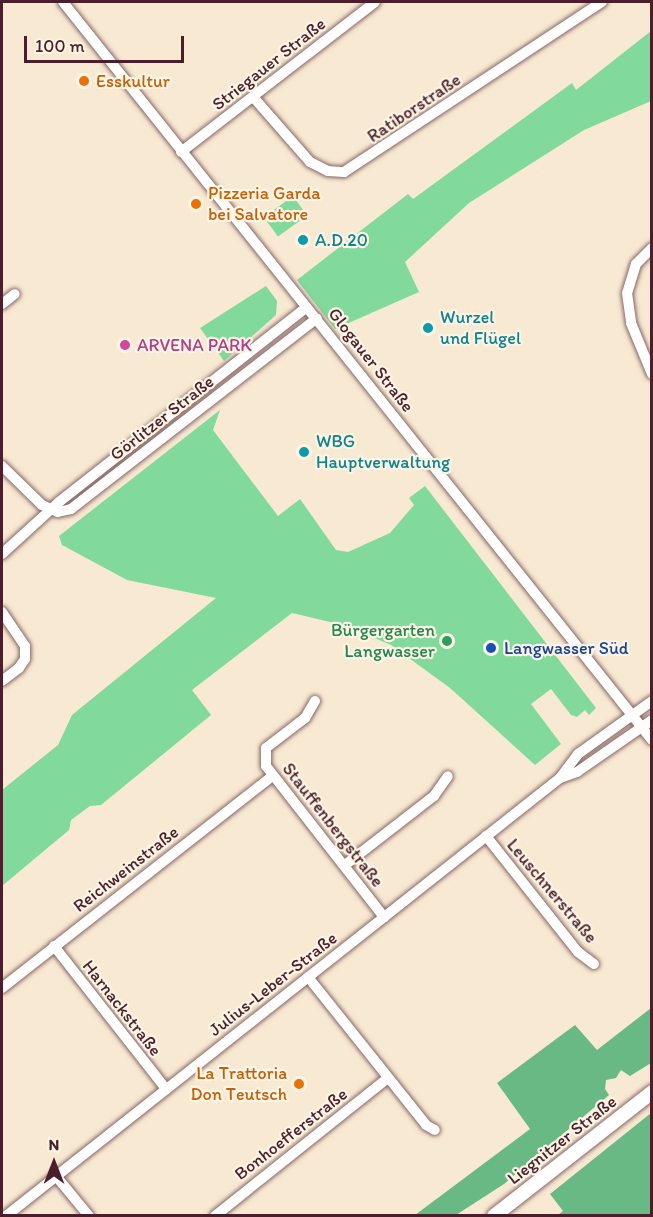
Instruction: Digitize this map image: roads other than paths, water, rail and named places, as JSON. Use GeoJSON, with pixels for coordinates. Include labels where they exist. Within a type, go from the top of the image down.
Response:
{"type":"FeatureCollection","features":[{"type":"Feature","properties":{"kind":"main road","name":"Liegnitzer Straße"},"geometry":{"type":"LineString","coordinates":[[494,1215],[651,1092]]}},
{"type":"Feature","properties":{"kind":"street","name":"Glogauer Straße"},"geometry":{"type":"LineString","coordinates":[[63,2],[651,740]]}},
{"type":"Feature","properties":{"kind":"street","name":"Striegauer Straße"},"geometry":{"type":"LineString","coordinates":[[182,152],[375,2]]}},
{"type":"Feature","properties":{"kind":"street","name":"Ratiborstraße"},"geometry":{"type":"LineString","coordinates":[[254,98],[310,162],[328,171],[344,172],[602,2]]}},
{"type":"Feature","properties":{"kind":"street"},"geometry":{"type":"LineString","coordinates":[[651,248],[636,264],[627,293],[631,323],[651,374]]}},
{"type":"Feature","properties":{"kind":"street"},"geometry":{"type":"LineString","coordinates":[[2,304],[15,294]]}},
{"type":"Feature","properties":{"kind":"street","name":"Görlitzer Straße"},"geometry":{"type":"LineString","coordinates":[[2,554],[52,511],[59,502],[307,307]]}},
{"type":"Feature","properties":{"kind":"street","name":"Görlitzer Straße"},"geometry":{"type":"LineString","coordinates":[[52,511],[77,505],[317,318]]}},
{"type":"Feature","properties":{"kind":"street"},"geometry":{"type":"LineString","coordinates":[[2,466],[52,511]]}},
{"type":"Feature","properties":{"kind":"street"},"geometry":{"type":"LineString","coordinates":[[2,612],[25,646],[25,659],[19,668],[2,681]]}},
{"type":"Feature","properties":{"kind":"street","name":"Stauffenbergstraße"},"geometry":{"type":"LineString","coordinates":[[315,701],[305,718],[266,748],[263,757],[272,776],[384,917]]}},
{"type":"Feature","properties":{"kind":"street","name":"Julius-Leber-Straße"},"geometry":{"type":"LineString","coordinates":[[6,1215],[560,778],[578,754],[651,701]]}},
{"type":"Feature","properties":{"kind":"street","name":"Julius-Leber-Straße"},"geometry":{"type":"LineString","coordinates":[[560,778],[577,772],[651,720]]}},
{"type":"Feature","properties":{"kind":"street","name":"Reichweinstraße"},"geometry":{"type":"LineString","coordinates":[[2,988],[272,776]]}},
{"type":"Feature","properties":{"kind":"street"},"geometry":{"type":"LineString","coordinates":[[345,866],[434,796],[448,776]]}},
{"type":"Feature","properties":{"kind":"street","name":"Leuschnerstraße"},"geometry":{"type":"LineString","coordinates":[[486,836],[578,952],[594,964]]}},
{"type":"Feature","properties":{"kind":"street","name":"Harnackstraße"},"geometry":{"type":"LineString","coordinates":[[54,946],[166,1089]]}},
{"type":"Feature","properties":{"kind":"street"},"geometry":{"type":"LineString","coordinates":[[308,977],[426,1125],[435,1130]]}},
{"type":"Feature","properties":{"kind":"street","name":"Bonhoefferstraße"},"geometry":{"type":"LineString","coordinates":[[215,1215],[388,1078]]}},
{"type":"Feature","properties":{"kind":"street"},"geometry":{"type":"LineString","coordinates":[[56,1176],[89,1215]]}},
{"type":"Feature","properties":{"kind":"place","name":"Esskultur"},"geometry":{"type":"Point","coordinates":[84,81]}},
{"type":"Feature","properties":{"kind":"place","name":"Pizzeria Garda bei Salvatore"},"geometry":{"type":"Point","coordinates":[196,204]}},
{"type":"Feature","properties":{"kind":"place","name":"A.D.20"},"geometry":{"type":"Point","coordinates":[303,240]}},
{"type":"Feature","properties":{"kind":"place","name":"Wurzel und Flügel"},"geometry":{"type":"Point","coordinates":[428,328]}},
{"type":"Feature","properties":{"kind":"place","name":"ARVENA PARK"},"geometry":{"type":"Point","coordinates":[125,345]}},
{"type":"Feature","properties":{"kind":"place","name":"WBG Hauptverwaltung"},"geometry":{"type":"Point","coordinates":[304,452]}},
{"type":"Feature","properties":{"kind":"place","name":"Bürgergarten Langwasser"},"geometry":{"type":"Point","coordinates":[447,641]}},
{"type":"Feature","properties":{"kind":"place","name":"Langwasser Süd"},"geometry":{"type":"Point","coordinates":[491,648]}},
{"type":"Feature","properties":{"kind":"place","name":"La Trattoria Don Teutsch"},"geometry":{"type":"Point","coordinates":[299,1084]}}]}
